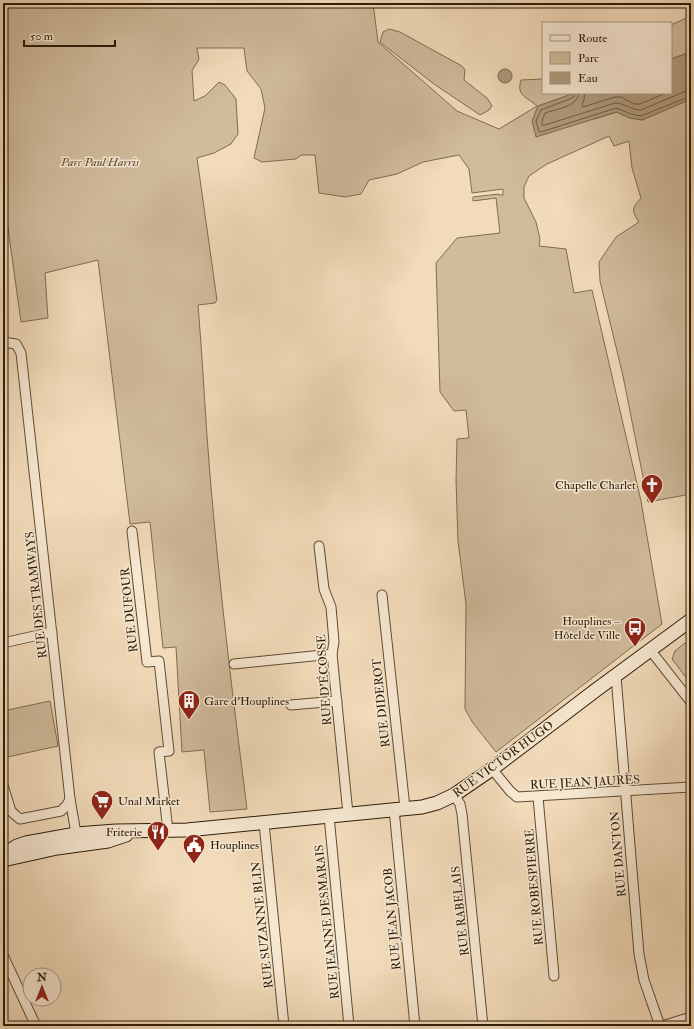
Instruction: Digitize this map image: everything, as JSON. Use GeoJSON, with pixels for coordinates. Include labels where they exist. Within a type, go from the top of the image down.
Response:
{"type":"FeatureCollection","features":[{"type":"Feature","properties":{"kind":"main road","name":"RUE VICTOR HUGO"},"geometry":{"type":"LineString","coordinates":[[3,855],[26,843],[77,839],[108,841],[129,834],[141,832],[186,830],[264,823],[430,805],[454,795],[492,769],[691,620]]}},
{"type":"Feature","properties":{"kind":"main road","name":"RUE VICTOR HUGO"},"geometry":{"type":"LineString","coordinates":[[3,860],[57,848],[77,839]]}},
{"type":"Feature","properties":{"kind":"street","name":"RUE DES TRAMWAYS"},"geometry":{"type":"LineString","coordinates":[[3,342],[16,344],[21,353],[70,799],[77,839]]}},
{"type":"Feature","properties":{"kind":"street","name":"RUE DUFOUR"},"geometry":{"type":"LineString","coordinates":[[132,531],[147,662],[159,660],[169,751],[159,752],[168,831]]}},
{"type":"Feature","properties":{"kind":"street","name":"RUE D'ÉCOSSE"},"geometry":{"type":"LineString","coordinates":[[319,546],[324,589],[332,607],[334,642],[332,654],[348,814]]}},
{"type":"Feature","properties":{"kind":"street","name":"RUE DIDEROT"},"geometry":{"type":"LineString","coordinates":[[382,595],[399,809]]}},
{"type":"Feature","properties":{"kind":"street"},"geometry":{"type":"LineString","coordinates":[[3,643],[52,632]]}},
{"type":"Feature","properties":{"kind":"street"},"geometry":{"type":"LineString","coordinates":[[651,651],[691,702]]}},
{"type":"Feature","properties":{"kind":"street"},"geometry":{"type":"LineString","coordinates":[[234,664],[332,654]]}},
{"type":"Feature","properties":{"kind":"street","name":"RUE DANTON"},"geometry":{"type":"LineString","coordinates":[[616,676],[639,954],[644,980],[661,1026]]}},
{"type":"Feature","properties":{"kind":"street"},"geometry":{"type":"LineString","coordinates":[[291,706],[337,701]]}},
{"type":"Feature","properties":{"kind":"street","name":"RUE JEAN JAURÈS"},"geometry":{"type":"LineString","coordinates":[[492,769],[513,795],[522,798],[691,787]]}},
{"type":"Feature","properties":{"kind":"street"},"geometry":{"type":"LineString","coordinates":[[3,785],[12,811],[20,819],[56,813],[65,808],[70,799]]}},
{"type":"Feature","properties":{"kind":"street","name":"RUE RABELAIS"},"geometry":{"type":"LineString","coordinates":[[454,795],[460,804],[462,814],[483,1026]]}},
{"type":"Feature","properties":{"kind":"street","name":"RUE ROBESPIERRE"},"geometry":{"type":"LineString","coordinates":[[538,797],[554,976]]}},
{"type":"Feature","properties":{"kind":"street","name":"RUE JEAN JACOB"},"geometry":{"type":"LineString","coordinates":[[399,809],[415,1026]]}},
{"type":"Feature","properties":{"kind":"street","name":"RUE JEANNE DESMARAIS"},"geometry":{"type":"LineString","coordinates":[[329,816],[349,1026]]}},
{"type":"Feature","properties":{"kind":"street","name":"RUE SUZANNE BLIN"},"geometry":{"type":"LineString","coordinates":[[264,823],[284,1026]]}},
{"type":"Feature","properties":{"kind":"street"},"geometry":{"type":"LineString","coordinates":[[3,955],[36,1026]]}},
{"type":"Feature","properties":{"kind":"street"},"geometry":{"type":"LineString","coordinates":[[661,1026],[691,1017]]}},
{"type":"Feature","properties":{"kind":"green space","name":"Parc Paul Harris"},"geometry":{"type":"Polygon","coordinates":[[[3,3],[373,3],[378,42],[457,111],[499,129],[537,106],[521,93],[521,80],[542,79],[542,94],[572,94],[538,106],[595,119],[617,112],[630,118],[642,120],[691,99],[691,494],[648,502],[623,376],[600,281],[599,262],[616,237],[639,222],[634,212],[634,207],[641,198],[632,168],[629,141],[614,146],[609,136],[547,164],[529,176],[524,187],[524,198],[536,222],[540,239],[539,246],[566,249],[574,293],[592,290],[641,501],[662,624],[496,752],[473,723],[465,709],[466,604],[458,541],[456,480],[457,439],[469,438],[466,410],[454,411],[440,392],[436,263],[457,238],[500,233],[496,198],[473,201],[473,197],[499,194],[503,195],[503,189],[472,193],[469,169],[459,155],[423,162],[397,174],[369,180],[361,194],[345,197],[319,193],[315,155],[301,155],[296,159],[262,162],[254,158],[265,108],[261,89],[247,71],[244,48],[197,48],[199,59],[192,71],[194,101],[205,96],[219,82],[225,85],[236,99],[238,134],[231,144],[214,153],[197,158],[217,300],[215,303],[198,305],[208,454],[222,600],[247,809],[210,812],[204,750],[182,752],[176,647],[163,648],[150,522],[130,524],[98,260],[45,273],[48,318],[21,322],[3,192],[3,3]]]}},
{"type":"Feature","properties":{"kind":"green space"},"geometry":{"type":"Polygon","coordinates":[[[691,16],[691,52],[672,59],[672,25],[691,16]]]}},
{"type":"Feature","properties":{"kind":"green space"},"geometry":{"type":"Polygon","coordinates":[[[389,29],[400,32],[462,66],[465,70],[464,80],[487,98],[492,106],[489,110],[480,115],[434,84],[380,42],[383,32],[389,29]]]}},
{"type":"Feature","properties":{"kind":"green space"},"geometry":{"type":"Polygon","coordinates":[[[691,638],[691,684],[672,659],[675,651],[691,638]]]}},
{"type":"Feature","properties":{"kind":"green space"},"geometry":{"type":"Polygon","coordinates":[[[50,701],[58,746],[3,758],[3,711],[50,701]]]}},
{"type":"Feature","properties":{"kind":"water"},"geometry":{"type":"Polygon","coordinates":[[[691,52],[691,99],[642,120],[630,118],[616,112],[536,137],[532,121],[538,106],[572,94],[672,94],[672,59],[691,52]]]}},
{"type":"Feature","properties":{"kind":"water"},"geometry":{"type":"Polygon","coordinates":[[[502,69],[508,69],[512,73],[512,79],[508,83],[502,83],[498,79],[498,73],[502,69]]]}},
{"type":"Feature","properties":{"kind":"place","name":"Chapelle Charlet"},"geometry":{"type":"Point","coordinates":[652,504]}},
{"type":"Feature","properties":{"kind":"place","name":"Houplines – Hôtel de Ville"},"geometry":{"type":"Point","coordinates":[635,648]}},
{"type":"Feature","properties":{"kind":"place","name":"Gare d'Houplines"},"geometry":{"type":"Point","coordinates":[189,720]}},
{"type":"Feature","properties":{"kind":"place","name":"Unal Market"},"geometry":{"type":"Point","coordinates":[102,820]}},
{"type":"Feature","properties":{"kind":"place","name":"Friterie"},"geometry":{"type":"Point","coordinates":[158,852]}},
{"type":"Feature","properties":{"kind":"place","name":"Houplines"},"geometry":{"type":"Point","coordinates":[194,864]}}]}
